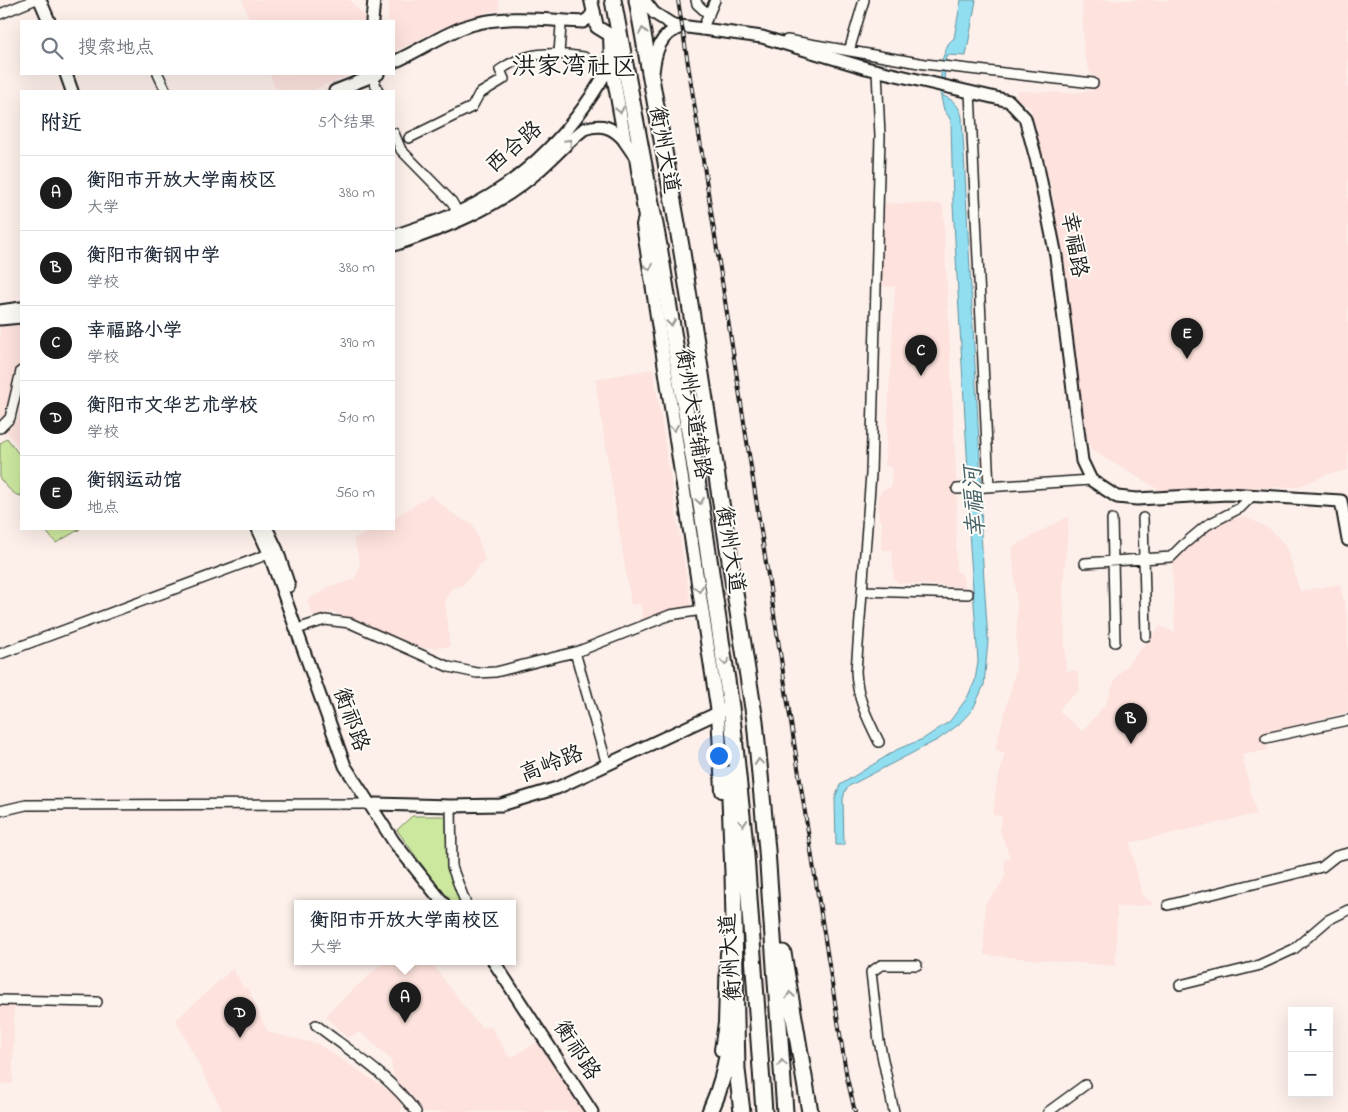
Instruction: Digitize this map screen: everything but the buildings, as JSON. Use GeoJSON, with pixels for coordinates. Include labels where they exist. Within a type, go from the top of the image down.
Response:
{"type":"FeatureCollection","features":[{"type":"Feature","properties":{"kind":"highway","name":"衡州大道"},"geometry":{"type":"LineString","coordinates":[[613,0],[609,34],[640,160],[660,256],[701,505],[724,710],[746,855],[764,1112]]}},
{"type":"Feature","properties":{"kind":"highway","name":"衡州大道"},"geometry":{"type":"LineString","coordinates":[[637,0],[681,246],[756,721],[785,1112]]}},
{"type":"Feature","properties":{"kind":"highway"},"geometry":{"type":"LineString","coordinates":[[724,710],[729,766],[736,974],[737,1070],[742,1112]]}},
{"type":"Feature","properties":{"kind":"highway"},"geometry":{"type":"LineString","coordinates":[[767,850],[810,1112]]}},
{"type":"Feature","properties":{"kind":"highway"},"geometry":{"type":"LineString","coordinates":[[710,1112],[728,1053],[736,974]]}},
{"type":"Feature","properties":{"kind":"main road","name":"衡州大道辅路"},"geometry":{"type":"LineString","coordinates":[[593,6],[609,34],[610,63],[625,140],[640,160],[645,218],[643,225],[702,610],[724,710],[728,968],[723,1044],[712,1089],[703,1112]]}},
{"type":"Feature","properties":{"kind":"street"},"geometry":{"type":"LineString","coordinates":[[0,14],[34,0],[43,20]]}},
{"type":"Feature","properties":{"kind":"street"},"geometry":{"type":"LineString","coordinates":[[40,0],[49,20]]}},
{"type":"Feature","properties":{"kind":"street"},"geometry":{"type":"LineString","coordinates":[[372,20],[374,0]]}},
{"type":"Feature","properties":{"kind":"street"},"geometry":{"type":"LineString","coordinates":[[377,20],[378,0]]}},
{"type":"Feature","properties":{"kind":"street","name":"幸福路"},"geometry":{"type":"LineString","coordinates":[[644,0],[650,9],[662,19],[682,27],[762,37],[877,71],[1009,101],[1025,118],[1037,162],[1056,256],[1082,460],[1091,480]]}},
{"type":"Feature","properties":{"kind":"street"},"geometry":{"type":"LineString","coordinates":[[696,0],[697,4],[709,15]]}},
{"type":"Feature","properties":{"kind":"street"},"geometry":{"type":"LineString","coordinates":[[702,30],[715,0]]}},
{"type":"Feature","properties":{"kind":"street"},"geometry":{"type":"LineString","coordinates":[[849,51],[864,0]]}},
{"type":"Feature","properties":{"kind":"street"},"geometry":{"type":"LineString","coordinates":[[395,61],[466,26],[494,21],[583,22],[590,18],[593,6]]}},
{"type":"Feature","properties":{"kind":"street"},"geometry":{"type":"LineString","coordinates":[[395,65],[436,43],[494,21],[561,24],[609,34]]}},
{"type":"Feature","properties":{"kind":"street"},"geometry":{"type":"LineString","coordinates":[[559,54],[561,24]]}},
{"type":"Feature","properties":{"kind":"street"},"geometry":{"type":"LineString","coordinates":[[652,82],[658,46],[672,30],[682,27]]}},
{"type":"Feature","properties":{"kind":"street"},"geometry":{"type":"LineString","coordinates":[[762,37],[925,64],[1093,83]]}},
{"type":"Feature","properties":{"kind":"street"},"geometry":{"type":"LineString","coordinates":[[408,138],[472,107],[479,94],[504,79],[500,70],[508,64],[528,56],[559,54],[584,57]]}},
{"type":"Feature","properties":{"kind":"street","name":"西合路"},"geometry":{"type":"LineString","coordinates":[[395,236],[458,213],[502,188],[531,166],[555,143],[600,84],[610,63]]}},
{"type":"Feature","properties":{"kind":"street"},"geometry":{"type":"LineString","coordinates":[[877,71],[880,136],[871,474],[856,687],[879,742]]}},
{"type":"Feature","properties":{"kind":"street"},"geometry":{"type":"LineString","coordinates":[[66,75],[72,90]]}},
{"type":"Feature","properties":{"kind":"street"},"geometry":{"type":"LineString","coordinates":[[72,75],[78,90]]}},
{"type":"Feature","properties":{"kind":"street"},"geometry":{"type":"LineString","coordinates":[[158,75],[166,90]]}},
{"type":"Feature","properties":{"kind":"street"},"geometry":{"type":"LineString","coordinates":[[329,90],[369,75]]}},
{"type":"Feature","properties":{"kind":"street"},"geometry":{"type":"LineString","coordinates":[[337,90],[370,75]]}},
{"type":"Feature","properties":{"kind":"street"},"geometry":{"type":"LineString","coordinates":[[372,75],[378,90]]}},
{"type":"Feature","properties":{"kind":"street"},"geometry":{"type":"LineString","coordinates":[[970,92],[987,487]]}},
{"type":"Feature","properties":{"kind":"street","name":"西合路"},"geometry":{"type":"LineString","coordinates":[[395,245],[461,221],[507,196],[537,173],[584,129],[602,125],[610,127],[625,140]]}},
{"type":"Feature","properties":{"kind":"street"},"geometry":{"type":"LineString","coordinates":[[395,135],[401,150],[452,202],[458,213]]}},
{"type":"Feature","properties":{"kind":"street"},"geometry":{"type":"LineString","coordinates":[[395,157],[401,150]]}},
{"type":"Feature","properties":{"kind":"street"},"geometry":{"type":"LineString","coordinates":[[0,311],[20,308]]}},
{"type":"Feature","properties":{"kind":"street"},"geometry":{"type":"LineString","coordinates":[[0,320],[20,317]]}},
{"type":"Feature","properties":{"kind":"street"},"geometry":{"type":"LineString","coordinates":[[0,428],[10,418],[20,375]]}},
{"type":"Feature","properties":{"kind":"street"},"geometry":{"type":"LineString","coordinates":[[960,488],[1091,480],[1117,497],[1137,499],[1228,494],[1341,501],[1348,540]]}},
{"type":"Feature","properties":{"kind":"street"},"geometry":{"type":"LineString","coordinates":[[1085,563],[1172,558],[1183,545],[1207,524],[1240,508],[1252,496]]}},
{"type":"Feature","properties":{"kind":"street"},"geometry":{"type":"LineString","coordinates":[[1143,518],[1146,636]]}},
{"type":"Feature","properties":{"kind":"street"},"geometry":{"type":"LineString","coordinates":[[1112,519],[1115,642]]}},
{"type":"Feature","properties":{"kind":"street","name":"衡祁路"},"geometry":{"type":"LineString","coordinates":[[259,530],[273,552],[304,627],[352,763],[372,804],[394,842],[441,900]]}},
{"type":"Feature","properties":{"kind":"street","name":"衡祁路"},"geometry":{"type":"LineString","coordinates":[[267,530],[345,766],[396,839],[445,900]]}},
{"type":"Feature","properties":{"kind":"street"},"geometry":{"type":"LineString","coordinates":[[0,654],[273,552]]}},
{"type":"Feature","properties":{"kind":"street"},"geometry":{"type":"LineString","coordinates":[[862,591],[968,594]]}},
{"type":"Feature","properties":{"kind":"street"},"geometry":{"type":"LineString","coordinates":[[304,627],[325,620],[350,623],[449,667],[477,673],[496,672],[575,652],[670,616],[702,610]]}},
{"type":"Feature","properties":{"kind":"street"},"geometry":{"type":"LineString","coordinates":[[575,652],[607,765]]}},
{"type":"Feature","properties":{"kind":"street","name":"高岭路"},"geometry":{"type":"LineString","coordinates":[[372,804],[501,805],[557,788],[724,710]]}},
{"type":"Feature","properties":{"kind":"street"},"geometry":{"type":"LineString","coordinates":[[1266,738],[1348,720]]}},
{"type":"Feature","properties":{"kind":"street"},"geometry":{"type":"LineString","coordinates":[[0,811],[26,805],[372,804]]}},
{"type":"Feature","properties":{"kind":"street"},"geometry":{"type":"LineString","coordinates":[[451,806],[452,867],[464,900]]}},
{"type":"Feature","properties":{"kind":"street"},"geometry":{"type":"LineString","coordinates":[[1168,905],[1322,867],[1336,856],[1348,853]]}},
{"type":"Feature","properties":{"kind":"street"},"geometry":{"type":"LineString","coordinates":[[1180,985],[1257,966],[1294,949],[1328,920],[1348,910]]}},
{"type":"Feature","properties":{"kind":"street","name":"衡祁路"},"geometry":{"type":"LineString","coordinates":[[492,965],[588,1112]]}},
{"type":"Feature","properties":{"kind":"street","name":"衡祁路"},"geometry":{"type":"LineString","coordinates":[[496,965],[592,1112]]}},
{"type":"Feature","properties":{"kind":"street"},"geometry":{"type":"LineString","coordinates":[[894,1112],[879,1041],[871,972],[881,965],[917,965]]}},
{"type":"Feature","properties":{"kind":"street"},"geometry":{"type":"LineString","coordinates":[[0,1000],[97,1002]]}},
{"type":"Feature","properties":{"kind":"street"},"geometry":{"type":"LineString","coordinates":[[316,1025],[390,1082],[406,1098],[416,1112]]}},
{"type":"Feature","properties":{"kind":"street"},"geometry":{"type":"LineString","coordinates":[[1048,1112],[1085,1085]]}},
{"type":"Feature","properties":{"kind":"shaded area"},"geometry":{"type":"Polygon","coordinates":[[[242,0],[350,0],[364,16],[364,20],[250,20],[242,0]]]}},
{"type":"Feature","properties":{"kind":"shaded area"},"geometry":{"type":"Polygon","coordinates":[[[389,0],[499,0],[499,10],[487,12],[446,26],[396,51],[395,20],[388,20],[389,0]]]}},
{"type":"Feature","properties":{"kind":"shaded area"},"geometry":{"type":"Polygon","coordinates":[[[1082,0],[1348,0],[1348,470],[1328,474],[1298,487],[1159,490],[1093,451],[1089,444],[1086,438],[1052,191],[1030,108],[1016,98],[1018,91],[1067,93],[1093,91],[1092,77],[1084,55],[1082,0]]]}},
{"type":"Feature","properties":{"kind":"shaded area"},"geometry":{"type":"Polygon","coordinates":[[[270,75],[351,75],[313,90],[278,90],[275,88],[270,75]]]}},
{"type":"Feature","properties":{"kind":"shaded area"},"geometry":{"type":"Polygon","coordinates":[[[881,203],[943,204],[957,495],[956,571],[962,574],[965,587],[898,583],[894,579],[892,550],[881,550],[882,521],[879,520],[878,496],[882,490],[891,487],[892,467],[885,466],[895,287],[878,286],[881,203]]]}},
{"type":"Feature","properties":{"kind":"shaded area"},"geometry":{"type":"Polygon","coordinates":[[[20,323],[20,363],[8,410],[0,421],[0,325],[20,323]]]}},
{"type":"Feature","properties":{"kind":"shaded area"},"geometry":{"type":"Polygon","coordinates":[[[653,369],[691,607],[667,611],[644,622],[640,604],[631,605],[595,379],[653,369]]]}},
{"type":"Feature","properties":{"kind":"shaded area"},"geometry":{"type":"Polygon","coordinates":[[[20,405],[20,450],[5,429],[18,420],[20,405]]]}},
{"type":"Feature","properties":{"kind":"shaded area"},"geometry":{"type":"Polygon","coordinates":[[[431,495],[449,511],[473,524],[485,559],[463,585],[452,588],[445,600],[450,647],[421,648],[396,640],[367,625],[333,612],[313,616],[307,600],[327,589],[327,587],[353,580],[358,573],[360,565],[353,539],[372,530],[395,530],[395,517],[431,495]]]}},
{"type":"Feature","properties":{"kind":"shaded area"},"geometry":{"type":"Polygon","coordinates":[[[1069,516],[1063,585],[1066,671],[1074,670],[1078,673],[1080,690],[1064,703],[1059,711],[1082,731],[1105,705],[1116,678],[1160,626],[1175,633],[1172,561],[1181,551],[1216,524],[1230,517],[1246,517],[1270,529],[1280,539],[1287,548],[1300,591],[1340,584],[1348,620],[1348,712],[1265,733],[1268,750],[1242,755],[1256,814],[1130,843],[1142,895],[1155,905],[1117,907],[1116,966],[984,955],[985,904],[1001,885],[1005,874],[1004,860],[1010,858],[1000,831],[1002,816],[993,815],[996,787],[1005,753],[995,749],[1016,669],[1017,608],[1012,547],[1069,516]]]}},
{"type":"Feature","properties":{"kind":"shaded area"},"geometry":{"type":"Polygon","coordinates":[[[381,965],[433,965],[473,1018],[482,1027],[491,1027],[510,1058],[539,1041],[585,1112],[423,1112],[397,1085],[394,1079],[391,1060],[360,1032],[347,1038],[326,1017],[329,1011],[381,965]]]}},
{"type":"Feature","properties":{"kind":"shaded area"},"geometry":{"type":"Polygon","coordinates":[[[233,968],[244,989],[248,987],[266,1029],[271,1033],[318,1044],[399,1097],[402,1103],[401,1112],[223,1112],[176,1020],[233,968]]]}},
{"type":"Feature","properties":{"kind":"shaded area"},"geometry":{"type":"Polygon","coordinates":[[[0,1005],[14,1005],[13,1084],[0,1083],[0,1005]]]}},
{"type":"Feature","properties":{"kind":"green space"},"geometry":{"type":"Polygon","coordinates":[[[7,438],[20,456],[20,496],[12,492],[0,479],[0,444],[7,438]]]}},
{"type":"Feature","properties":{"kind":"green space"},"geometry":{"type":"Polygon","coordinates":[[[45,530],[78,530],[56,543],[45,530]]]}},
{"type":"Feature","properties":{"kind":"green space"},"geometry":{"type":"Polygon","coordinates":[[[412,816],[446,816],[447,865],[460,900],[447,900],[397,830],[412,816]]]}},
{"type":"Feature","properties":{"kind":"water","name":"幸福河"},"geometry":{"type":"Polygon","coordinates":[[[961,0],[976,0],[966,56],[946,55],[943,96],[956,104],[962,117],[982,499],[981,533],[988,641],[984,685],[973,709],[958,725],[939,739],[849,786],[845,791],[843,799],[844,845],[836,845],[835,798],[840,785],[898,749],[923,739],[950,721],[967,698],[975,681],[978,661],[969,532],[970,507],[953,204],[951,122],[944,110],[940,93],[942,60],[948,44],[954,38],[961,0]]]}},
{"type":"Feature","properties":{"kind":"railway"},"geometry":{"type":"LineString","coordinates":[[678,0],[847,1078],[855,1112]]}},
{"type":"Feature","properties":{"kind":"place","name":"衡钢运动馆"},"geometry":{"type":"Point","coordinates":[1187,359]}},
{"type":"Feature","properties":{"kind":"place","name":"幸福路小学"},"geometry":{"type":"Point","coordinates":[921,376]}},
{"type":"Feature","properties":{"kind":"place","name":"衡阳市衡钢中学"},"geometry":{"type":"Point","coordinates":[1131,744]}},
{"type":"Feature","properties":{"kind":"place","name":"衡阳市开放大学南校区"},"geometry":{"type":"Point","coordinates":[405,1023]}},
{"type":"Feature","properties":{"kind":"place","name":"衡阳市文华艺术学校"},"geometry":{"type":"Point","coordinates":[240,1038]}},
{"type":"Feature","properties":{"kind":"district","name":"洪家湾社区"},"geometry":{"type":"Point","coordinates":[574,68]}}]}
